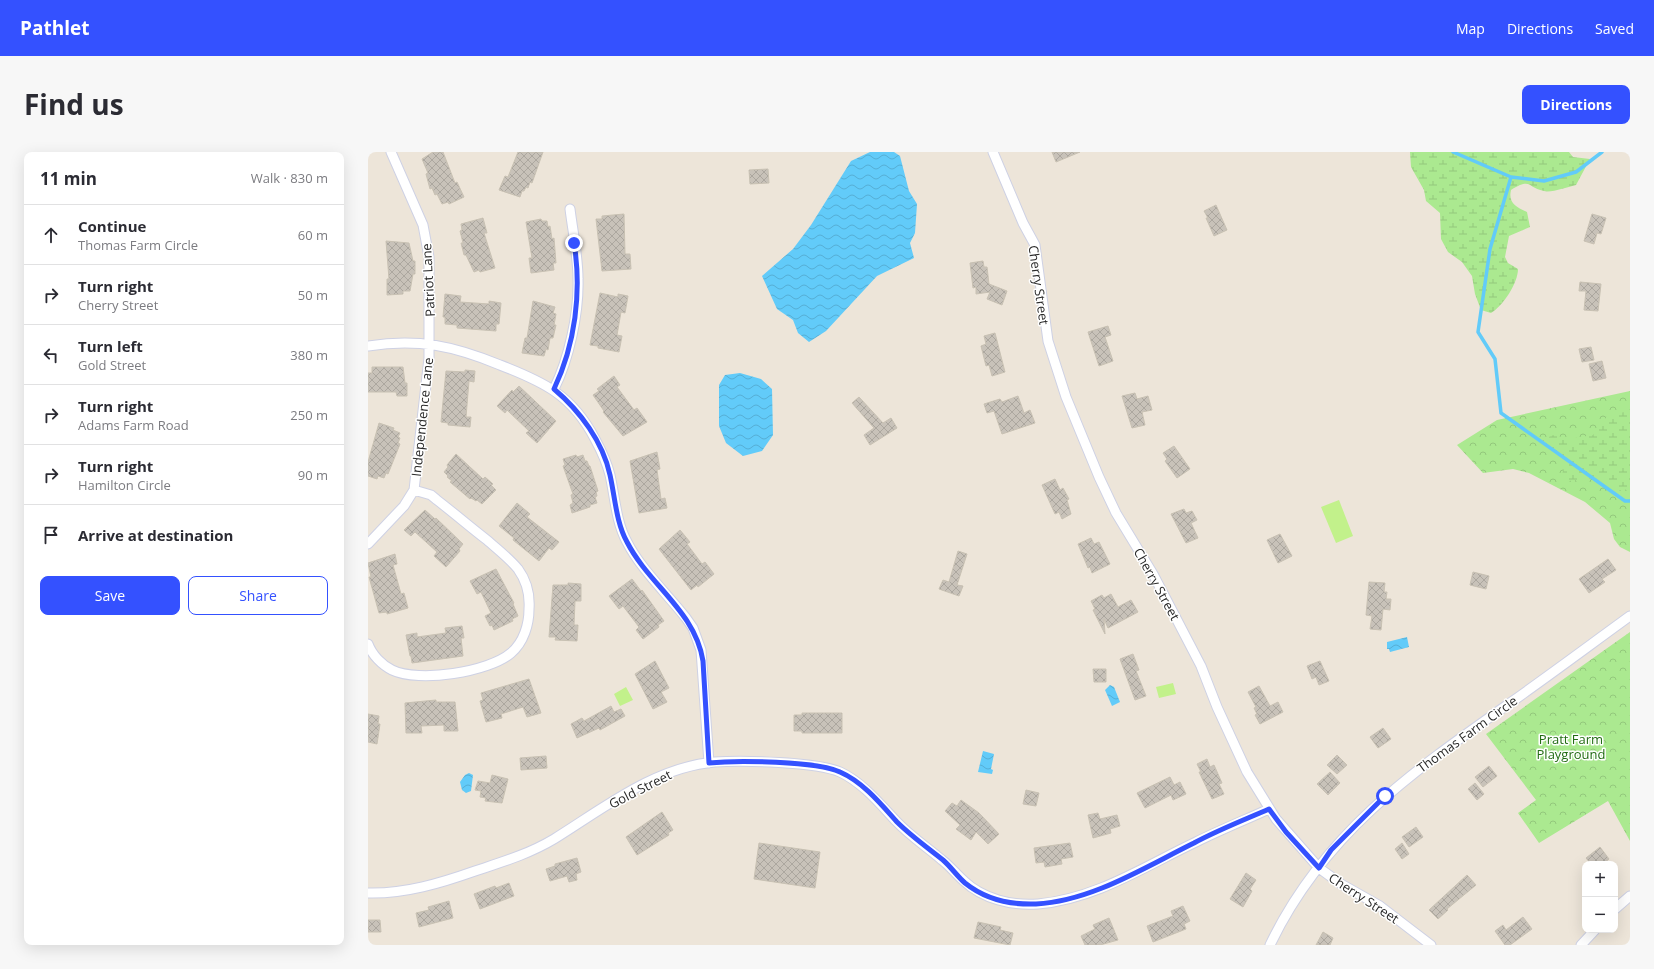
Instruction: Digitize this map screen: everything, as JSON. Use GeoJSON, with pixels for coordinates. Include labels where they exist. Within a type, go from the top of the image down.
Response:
{"type":"FeatureCollection","features":[{"type":"Feature","properties":{"kind":"street","name":"Patriot Lane"},"geometry":{"type":"LineString","coordinates":[[391,152],[416,207],[427,240],[430,273],[430,343]]}},
{"type":"Feature","properties":{"kind":"street","name":"Cherry Street"},"geometry":{"type":"LineString","coordinates":[[993,152],[1023,224],[1035,245],[1048,341],[1066,397],[1099,477],[1116,513],[1153,574],[1198,660],[1216,707],[1241,760],[1269,809],[1286,832],[1319,868],[1341,884],[1380,906],[1431,945]]}},
{"type":"Feature","properties":{"kind":"street"},"geometry":{"type":"LineString","coordinates":[[554,389],[566,360],[578,298],[578,264],[570,210]]}},
{"type":"Feature","properties":{"kind":"street"},"geometry":{"type":"LineString","coordinates":[[368,346],[396,342],[430,343],[476,355],[531,377],[554,389],[565,398],[583,419],[595,438],[610,473],[620,525],[627,544],[692,628],[701,650],[703,661],[709,763]]}},
{"type":"Feature","properties":{"kind":"street","name":"Independence Lane"},"geometry":{"type":"LineString","coordinates":[[368,544],[404,506],[414,490],[430,343]]}},
{"type":"Feature","properties":{"kind":"street","name":"Independence Lane"},"geometry":{"type":"LineString","coordinates":[[368,644],[373,654],[392,670],[415,676],[450,673],[487,666],[500,660],[512,652],[526,630],[529,613],[528,592],[518,569],[497,549],[437,500],[431,496],[414,490]]}},
{"type":"Feature","properties":{"kind":"street","name":"Thomas Farm Circle"},"geometry":{"type":"LineString","coordinates":[[1270,945],[1298,893],[1319,868],[1331,850],[1406,778],[1630,616]]}},
{"type":"Feature","properties":{"kind":"street","name":"Gold Street"},"geometry":{"type":"LineString","coordinates":[[368,894],[414,889],[458,878],[513,859],[552,840],[592,813],[650,781],[673,771],[709,763],[732,762],[801,765],[840,772],[872,795],[901,826],[945,862],[966,883],[988,897],[1016,904],[1056,902],[1107,887],[1196,842],[1269,809]]}},
{"type":"Feature","properties":{"kind":"street"},"geometry":{"type":"LineString","coordinates":[[1618,906],[1630,896]]}},
{"type":"Feature","properties":{"kind":"street"},"geometry":{"type":"LineString","coordinates":[[1581,945],[1592,933]]}},
{"type":"Feature","properties":{"kind":"green space"},"geometry":{"type":"Polygon","coordinates":[[[1410,152],[1569,152],[1573,157],[1590,159],[1576,185],[1555,191],[1547,191],[1539,190],[1529,184],[1523,184],[1511,190],[1510,194],[1514,204],[1527,212],[1530,227],[1509,236],[1505,257],[1508,263],[1518,269],[1517,275],[1513,287],[1505,300],[1496,310],[1491,313],[1481,310],[1475,294],[1472,276],[1462,262],[1448,252],[1441,239],[1440,213],[1426,201],[1424,190],[1411,167],[1410,152]]]}},
{"type":"Feature","properties":{"kind":"green space"},"geometry":{"type":"Polygon","coordinates":[[[1630,391],[1630,552],[1620,547],[1614,539],[1610,523],[1585,502],[1529,473],[1513,469],[1483,473],[1457,445],[1497,420],[1630,391]]]}},
{"type":"Feature","properties":{"kind":"green space"},"geometry":{"type":"Polygon","coordinates":[[[1625,412],[1630,413],[1630,488],[1622,491],[1596,478],[1569,481],[1562,474],[1568,458],[1556,453],[1542,440],[1553,435],[1569,439],[1593,435],[1608,415],[1625,412]]]}},
{"type":"Feature","properties":{"kind":"green space"},"geometry":{"type":"Polygon","coordinates":[[[1339,500],[1353,536],[1336,543],[1321,507],[1339,500]]]}},
{"type":"Feature","properties":{"kind":"green space","name":"Pratt Farm Playground"},"geometry":{"type":"Polygon","coordinates":[[[1630,632],[1630,841],[1608,801],[1539,843],[1518,813],[1536,800],[1486,734],[1630,632]]]}},
{"type":"Feature","properties":{"kind":"green space"},"geometry":{"type":"Polygon","coordinates":[[[1173,683],[1176,694],[1159,698],[1156,687],[1173,683]]]}},
{"type":"Feature","properties":{"kind":"green space"},"geometry":{"type":"Polygon","coordinates":[[[626,687],[633,700],[620,706],[614,694],[626,687]]]}},
{"type":"Feature","properties":{"kind":"water"},"geometry":{"type":"Polygon","coordinates":[[[870,152],[894,152],[900,156],[909,191],[917,204],[915,233],[910,243],[914,258],[877,276],[826,331],[809,342],[798,333],[793,320],[777,309],[762,276],[793,249],[811,225],[851,161],[870,152]]]}},
{"type":"Feature","properties":{"kind":"water"},"geometry":{"type":"Polygon","coordinates":[[[740,373],[761,379],[772,389],[773,435],[762,451],[743,456],[726,443],[719,426],[719,385],[725,375],[740,373]]]}},
{"type":"Feature","properties":{"kind":"water"},"geometry":{"type":"Polygon","coordinates":[[[1407,637],[1409,647],[1390,652],[1389,649],[1387,649],[1387,642],[1407,637]]]}},
{"type":"Feature","properties":{"kind":"water"},"geometry":{"type":"Polygon","coordinates":[[[1110,685],[1114,687],[1120,702],[1112,706],[1105,690],[1110,685]]]}},
{"type":"Feature","properties":{"kind":"water"},"geometry":{"type":"Polygon","coordinates":[[[983,751],[994,754],[991,769],[993,770],[992,774],[978,772],[983,751]]]}},
{"type":"Feature","properties":{"kind":"water"},"geometry":{"type":"Polygon","coordinates":[[[469,773],[473,775],[471,791],[466,793],[462,790],[460,782],[465,775],[469,773]]]}},
{"type":"Feature","properties":{"kind":"building"},"geometry":{"type":"Polygon","coordinates":[[[433,152],[443,152],[455,183],[457,182],[464,197],[449,204],[448,202],[442,204],[437,194],[435,195],[432,188],[430,189],[426,174],[428,173],[422,159],[433,152]]]}},
{"type":"Feature","properties":{"kind":"building"},"geometry":{"type":"Polygon","coordinates":[[[518,152],[543,152],[532,183],[530,182],[528,188],[526,187],[524,191],[522,191],[520,197],[499,190],[505,176],[508,177],[518,152]]]}},
{"type":"Feature","properties":{"kind":"building"},"geometry":{"type":"Polygon","coordinates":[[[1052,152],[1080,152],[1056,162],[1052,152]]]}},
{"type":"Feature","properties":{"kind":"building"},"geometry":{"type":"Polygon","coordinates":[[[768,169],[769,183],[750,184],[749,170],[768,169]]]}},
{"type":"Feature","properties":{"kind":"building"},"geometry":{"type":"Polygon","coordinates":[[[1216,205],[1227,230],[1214,236],[1204,211],[1216,205]]]}},
{"type":"Feature","properties":{"kind":"building"},"geometry":{"type":"Polygon","coordinates":[[[624,214],[625,254],[630,254],[631,269],[602,271],[596,219],[602,219],[602,216],[624,214]]]}},
{"type":"Feature","properties":{"kind":"building"},"geometry":{"type":"Polygon","coordinates":[[[1592,214],[1606,218],[1601,234],[1597,233],[1594,244],[1584,241],[1592,214]]]}},
{"type":"Feature","properties":{"kind":"building"},"geometry":{"type":"Polygon","coordinates":[[[483,218],[487,233],[484,233],[495,268],[474,272],[466,255],[464,255],[461,243],[463,243],[460,231],[462,230],[461,224],[483,218]]]}},
{"type":"Feature","properties":{"kind":"building"},"geometry":{"type":"Polygon","coordinates":[[[541,219],[542,221],[547,221],[548,227],[550,226],[552,239],[554,238],[556,263],[553,263],[554,270],[531,273],[529,258],[532,258],[526,222],[541,219]]]}},
{"type":"Feature","properties":{"kind":"building"},"geometry":{"type":"Polygon","coordinates":[[[386,241],[409,243],[413,261],[415,261],[415,274],[413,274],[410,291],[403,291],[403,294],[387,295],[387,279],[389,279],[386,241]]]}},
{"type":"Feature","properties":{"kind":"building"},"geometry":{"type":"Polygon","coordinates":[[[983,261],[984,267],[987,267],[989,284],[1007,291],[1002,305],[987,299],[990,292],[976,294],[976,287],[973,288],[970,263],[983,261]]]}},
{"type":"Feature","properties":{"kind":"building"},"geometry":{"type":"Polygon","coordinates":[[[1580,282],[1601,284],[1598,311],[1584,310],[1586,291],[1579,291],[1580,282]]]}},
{"type":"Feature","properties":{"kind":"building"},"geometry":{"type":"Polygon","coordinates":[[[600,293],[618,297],[618,294],[628,296],[625,313],[621,312],[617,335],[622,336],[619,352],[590,345],[600,293]]]}},
{"type":"Feature","properties":{"kind":"building"},"geometry":{"type":"Polygon","coordinates":[[[445,294],[461,296],[460,302],[489,304],[489,301],[501,303],[499,324],[496,324],[496,331],[457,328],[457,325],[445,324],[445,317],[443,317],[445,294]]]}},
{"type":"Feature","properties":{"kind":"building"},"geometry":{"type":"Polygon","coordinates":[[[533,301],[555,307],[553,313],[556,314],[554,325],[556,325],[553,338],[550,338],[548,350],[546,349],[544,356],[522,353],[525,338],[527,338],[533,301]]]}},
{"type":"Feature","properties":{"kind":"building"},"geometry":{"type":"Polygon","coordinates":[[[1108,326],[1111,335],[1105,337],[1113,361],[1099,366],[1088,332],[1108,326]]]}},
{"type":"Feature","properties":{"kind":"building"},"geometry":{"type":"Polygon","coordinates":[[[995,333],[1005,372],[992,376],[989,365],[986,366],[981,346],[986,344],[984,336],[995,333]]]}},
{"type":"Feature","properties":{"kind":"building"},"geometry":{"type":"Polygon","coordinates":[[[1591,347],[1594,360],[1582,362],[1579,349],[1591,347]]]}},
{"type":"Feature","properties":{"kind":"building"},"geometry":{"type":"Polygon","coordinates":[[[1602,361],[1606,378],[1593,381],[1589,364],[1602,361]]]}},
{"type":"Feature","properties":{"kind":"building"},"geometry":{"type":"Polygon","coordinates":[[[372,367],[403,367],[405,383],[407,383],[407,396],[397,396],[396,392],[368,392],[368,373],[372,373],[372,367]]]}},
{"type":"Feature","properties":{"kind":"building"},"geometry":{"type":"Polygon","coordinates":[[[465,370],[475,371],[474,382],[469,381],[466,417],[471,417],[470,427],[448,425],[448,423],[441,422],[446,371],[465,372],[465,370]]]}},
{"type":"Feature","properties":{"kind":"building"},"geometry":{"type":"Polygon","coordinates":[[[614,376],[620,385],[617,387],[634,410],[637,408],[647,422],[623,436],[603,412],[604,411],[593,395],[599,391],[597,389],[614,376]]]}},
{"type":"Feature","properties":{"kind":"building"},"geometry":{"type":"Polygon","coordinates":[[[519,386],[556,421],[537,443],[526,433],[529,431],[507,410],[505,413],[497,406],[512,390],[513,392],[519,386]]]}},
{"type":"Feature","properties":{"kind":"building"},"geometry":{"type":"Polygon","coordinates":[[[1135,393],[1137,399],[1148,396],[1152,410],[1142,412],[1145,425],[1132,428],[1122,396],[1135,393]]]}},
{"type":"Feature","properties":{"kind":"building"},"geometry":{"type":"Polygon","coordinates":[[[1018,396],[1024,413],[1030,410],[1035,423],[1002,434],[994,411],[987,413],[984,404],[1000,399],[1002,402],[1018,396]]]}},
{"type":"Feature","properties":{"kind":"building"},"geometry":{"type":"Polygon","coordinates":[[[859,397],[883,423],[891,418],[897,428],[870,445],[864,435],[874,428],[852,403],[859,397]]]}},
{"type":"Feature","properties":{"kind":"building"},"geometry":{"type":"Polygon","coordinates":[[[379,423],[394,428],[393,430],[400,433],[398,443],[400,444],[388,474],[386,473],[384,478],[378,476],[377,479],[368,476],[368,462],[379,423]]]}},
{"type":"Feature","properties":{"kind":"building"},"geometry":{"type":"Polygon","coordinates":[[[1174,446],[1190,469],[1177,478],[1165,461],[1167,459],[1163,453],[1174,446]]]}},
{"type":"Feature","properties":{"kind":"building"},"geometry":{"type":"Polygon","coordinates":[[[657,452],[660,469],[657,470],[661,499],[665,498],[667,508],[639,513],[630,461],[657,452]]]}},
{"type":"Feature","properties":{"kind":"building"},"geometry":{"type":"Polygon","coordinates":[[[456,454],[483,479],[485,477],[493,484],[491,485],[496,490],[482,504],[477,500],[470,499],[450,482],[452,481],[444,472],[448,467],[447,465],[456,454]]]}},
{"type":"Feature","properties":{"kind":"building"},"geometry":{"type":"Polygon","coordinates":[[[576,455],[577,457],[583,455],[585,461],[587,461],[598,491],[596,492],[597,496],[595,497],[597,503],[572,513],[570,505],[573,503],[571,495],[573,494],[563,466],[565,465],[563,459],[576,455]]]}},
{"type":"Feature","properties":{"kind":"building"},"geometry":{"type":"Polygon","coordinates":[[[1055,479],[1060,490],[1063,488],[1069,499],[1067,500],[1071,514],[1062,519],[1059,512],[1055,514],[1042,485],[1055,479]]]}},
{"type":"Feature","properties":{"kind":"building"},"geometry":{"type":"Polygon","coordinates":[[[517,503],[530,514],[527,517],[559,542],[552,550],[549,548],[539,561],[513,540],[514,538],[499,526],[517,503]]]}},
{"type":"Feature","properties":{"kind":"building"},"geometry":{"type":"Polygon","coordinates":[[[1184,509],[1186,513],[1192,511],[1197,520],[1191,523],[1198,538],[1186,543],[1171,514],[1184,509]]]}},
{"type":"Feature","properties":{"kind":"building"},"geometry":{"type":"Polygon","coordinates":[[[425,510],[435,519],[436,518],[463,544],[459,549],[460,551],[446,567],[434,556],[437,552],[415,532],[411,536],[404,530],[425,510]]]}},
{"type":"Feature","properties":{"kind":"building"},"geometry":{"type":"Polygon","coordinates":[[[680,530],[690,542],[687,544],[702,564],[705,562],[714,574],[698,587],[697,585],[691,590],[659,549],[680,530]]]}},
{"type":"Feature","properties":{"kind":"building"},"geometry":{"type":"Polygon","coordinates":[[[1280,534],[1292,556],[1278,563],[1267,540],[1280,534]]]}},
{"type":"Feature","properties":{"kind":"building"},"geometry":{"type":"Polygon","coordinates":[[[1091,538],[1094,544],[1099,542],[1110,564],[1092,573],[1090,567],[1088,568],[1078,544],[1091,538]]]}},
{"type":"Feature","properties":{"kind":"building"},"geometry":{"type":"Polygon","coordinates":[[[958,551],[967,554],[957,585],[963,586],[959,596],[939,589],[943,580],[949,582],[958,551]]]}},
{"type":"Feature","properties":{"kind":"building"},"geometry":{"type":"Polygon","coordinates":[[[395,554],[397,564],[393,565],[401,594],[404,593],[408,608],[387,614],[387,612],[379,613],[369,577],[371,577],[368,563],[395,554]]]}},
{"type":"Feature","properties":{"kind":"building"},"geometry":{"type":"Polygon","coordinates":[[[1608,559],[1616,570],[1602,579],[1605,582],[1589,593],[1579,579],[1608,559]]]}},
{"type":"Feature","properties":{"kind":"building"},"geometry":{"type":"Polygon","coordinates":[[[496,569],[514,603],[513,604],[518,616],[512,619],[513,621],[494,630],[492,625],[490,626],[485,616],[491,613],[481,592],[477,594],[470,581],[496,569]]]}},
{"type":"Feature","properties":{"kind":"building"},"geometry":{"type":"Polygon","coordinates":[[[1473,572],[1489,576],[1486,589],[1470,585],[1473,572]]]}},
{"type":"Feature","properties":{"kind":"building"},"geometry":{"type":"Polygon","coordinates":[[[632,579],[641,591],[642,590],[664,621],[658,625],[659,627],[643,639],[636,630],[639,627],[623,606],[619,609],[609,596],[632,579]]]}},
{"type":"Feature","properties":{"kind":"building"},"geometry":{"type":"Polygon","coordinates":[[[1369,582],[1385,583],[1384,592],[1387,592],[1386,599],[1391,599],[1390,610],[1383,609],[1381,630],[1370,629],[1372,616],[1366,615],[1369,582]]]}},
{"type":"Feature","properties":{"kind":"building"},"geometry":{"type":"Polygon","coordinates":[[[568,583],[581,584],[581,601],[575,601],[574,625],[578,625],[577,641],[555,640],[556,637],[549,637],[553,585],[568,585],[568,583]]]}},
{"type":"Feature","properties":{"kind":"building"},"geometry":{"type":"Polygon","coordinates":[[[1111,594],[1118,607],[1131,600],[1138,612],[1108,628],[1104,619],[1105,634],[1093,610],[1095,609],[1091,601],[1102,595],[1104,598],[1111,594]]]}},
{"type":"Feature","properties":{"kind":"building"},"geometry":{"type":"Polygon","coordinates":[[[462,626],[464,638],[461,638],[463,656],[412,663],[406,635],[417,633],[417,637],[446,633],[445,628],[462,626]]]}},
{"type":"Feature","properties":{"kind":"building"},"geometry":{"type":"Polygon","coordinates":[[[1133,654],[1139,670],[1136,671],[1146,696],[1135,700],[1120,659],[1133,654]]]}},
{"type":"Feature","properties":{"kind":"building"},"geometry":{"type":"Polygon","coordinates":[[[655,661],[669,688],[661,692],[667,702],[653,709],[635,674],[655,661]]]}},
{"type":"Feature","properties":{"kind":"building"},"geometry":{"type":"Polygon","coordinates":[[[1320,661],[1329,681],[1319,685],[1316,677],[1312,679],[1307,666],[1320,661]]]}},
{"type":"Feature","properties":{"kind":"building"},"geometry":{"type":"Polygon","coordinates":[[[1093,669],[1106,669],[1106,682],[1094,682],[1093,669]]]}},
{"type":"Feature","properties":{"kind":"building"},"geometry":{"type":"Polygon","coordinates":[[[529,679],[541,713],[527,717],[523,707],[501,714],[502,718],[486,722],[480,701],[483,700],[481,693],[529,679]]]}},
{"type":"Feature","properties":{"kind":"building"},"geometry":{"type":"Polygon","coordinates":[[[1259,686],[1270,706],[1278,702],[1283,712],[1260,724],[1255,715],[1257,714],[1254,708],[1256,707],[1248,692],[1259,686]]]}},
{"type":"Feature","properties":{"kind":"building"},"geometry":{"type":"Polygon","coordinates":[[[436,700],[436,702],[455,702],[458,731],[444,731],[444,725],[421,726],[422,733],[406,733],[405,703],[436,700]]]}},
{"type":"Feature","properties":{"kind":"building"},"geometry":{"type":"Polygon","coordinates":[[[611,706],[614,712],[621,709],[625,716],[600,730],[599,728],[577,738],[571,724],[582,718],[584,721],[611,706]]]}},
{"type":"Feature","properties":{"kind":"building"},"geometry":{"type":"Polygon","coordinates":[[[802,713],[842,713],[842,733],[802,733],[802,731],[794,731],[794,715],[802,715],[802,713]]]}},
{"type":"Feature","properties":{"kind":"building"},"geometry":{"type":"Polygon","coordinates":[[[368,714],[379,716],[378,724],[380,724],[377,744],[368,742],[368,714]]]}},
{"type":"Feature","properties":{"kind":"building"},"geometry":{"type":"Polygon","coordinates":[[[1383,728],[1391,739],[1378,748],[1370,737],[1383,728]]]}},
{"type":"Feature","properties":{"kind":"building"},"geometry":{"type":"Polygon","coordinates":[[[1337,755],[1347,765],[1337,774],[1327,765],[1337,755]]]}},
{"type":"Feature","properties":{"kind":"building"},"geometry":{"type":"Polygon","coordinates":[[[546,756],[547,768],[521,770],[520,758],[546,756]]]}},
{"type":"Feature","properties":{"kind":"building"},"geometry":{"type":"Polygon","coordinates":[[[1207,759],[1210,767],[1214,765],[1222,783],[1219,784],[1224,794],[1212,799],[1199,772],[1201,772],[1197,764],[1207,759]]]}},
{"type":"Feature","properties":{"kind":"building"},"geometry":{"type":"Polygon","coordinates":[[[1489,766],[1497,776],[1483,787],[1475,777],[1489,766]]]}},
{"type":"Feature","properties":{"kind":"building"},"geometry":{"type":"Polygon","coordinates":[[[1330,772],[1340,783],[1328,795],[1317,784],[1330,772]]]}},
{"type":"Feature","properties":{"kind":"building"},"geometry":{"type":"Polygon","coordinates":[[[492,775],[508,779],[502,803],[485,801],[486,798],[480,797],[481,791],[475,790],[478,781],[490,783],[492,775]]]}},
{"type":"Feature","properties":{"kind":"building"},"geometry":{"type":"Polygon","coordinates":[[[1170,777],[1174,785],[1180,782],[1186,794],[1173,800],[1171,795],[1145,808],[1137,793],[1170,777]]]}},
{"type":"Feature","properties":{"kind":"building"},"geometry":{"type":"Polygon","coordinates":[[[1475,783],[1484,794],[1477,800],[1468,789],[1475,783]]]}},
{"type":"Feature","properties":{"kind":"building"},"geometry":{"type":"Polygon","coordinates":[[[1026,790],[1039,793],[1036,806],[1023,804],[1026,790]]]}},
{"type":"Feature","properties":{"kind":"building"},"geometry":{"type":"Polygon","coordinates":[[[961,800],[979,813],[999,834],[988,844],[976,832],[971,840],[956,829],[960,825],[945,811],[952,803],[957,806],[961,800]]]}},
{"type":"Feature","properties":{"kind":"building"},"geometry":{"type":"Polygon","coordinates":[[[662,812],[673,830],[668,833],[669,835],[637,855],[626,837],[662,812]]]}},
{"type":"Feature","properties":{"kind":"building"},"geometry":{"type":"Polygon","coordinates":[[[1098,813],[1100,819],[1117,815],[1120,826],[1110,829],[1111,833],[1093,838],[1088,815],[1098,813]]]}},
{"type":"Feature","properties":{"kind":"building"},"geometry":{"type":"Polygon","coordinates":[[[1416,827],[1423,837],[1409,847],[1402,837],[1416,827]]]}},
{"type":"Feature","properties":{"kind":"building"},"geometry":{"type":"Polygon","coordinates":[[[759,843],[820,852],[815,888],[754,879],[759,843]]]}},
{"type":"Feature","properties":{"kind":"building"},"geometry":{"type":"Polygon","coordinates":[[[1070,843],[1073,857],[1061,859],[1062,864],[1045,867],[1044,862],[1036,863],[1034,848],[1070,843]]]}},
{"type":"Feature","properties":{"kind":"building"},"geometry":{"type":"Polygon","coordinates":[[[1402,843],[1409,854],[1402,859],[1395,849],[1402,843]]]}},
{"type":"Feature","properties":{"kind":"building"},"geometry":{"type":"Polygon","coordinates":[[[1600,847],[1609,859],[1607,861],[1588,861],[1586,858],[1600,847]]]}},
{"type":"Feature","properties":{"kind":"building"},"geometry":{"type":"Polygon","coordinates":[[[577,858],[581,872],[576,874],[577,880],[569,882],[567,876],[550,881],[546,869],[555,866],[555,864],[577,858]]]}},
{"type":"Feature","properties":{"kind":"building"},"geometry":{"type":"Polygon","coordinates":[[[1246,873],[1256,880],[1250,889],[1252,891],[1243,907],[1230,899],[1246,873]]]}},
{"type":"Feature","properties":{"kind":"building"},"geometry":{"type":"Polygon","coordinates":[[[1467,875],[1476,885],[1447,909],[1448,910],[1438,919],[1429,910],[1467,875]]]}},
{"type":"Feature","properties":{"kind":"building"},"geometry":{"type":"Polygon","coordinates":[[[509,883],[514,896],[480,909],[474,894],[495,886],[496,888],[509,883]]]}},
{"type":"Feature","properties":{"kind":"building"},"geometry":{"type":"Polygon","coordinates":[[[449,901],[453,918],[419,927],[416,913],[429,910],[428,907],[449,901]]]}},
{"type":"Feature","properties":{"kind":"building"},"geometry":{"type":"Polygon","coordinates":[[[1183,906],[1190,921],[1184,924],[1186,929],[1153,942],[1147,926],[1173,916],[1171,911],[1183,906]]]}},
{"type":"Feature","properties":{"kind":"building"},"geometry":{"type":"Polygon","coordinates":[[[1523,917],[1532,929],[1510,945],[1505,945],[1495,931],[1503,925],[1506,930],[1523,917]]]}},
{"type":"Feature","properties":{"kind":"building"},"geometry":{"type":"Polygon","coordinates":[[[1109,918],[1118,940],[1100,945],[1085,945],[1081,936],[1095,929],[1093,925],[1109,918]]]}},
{"type":"Feature","properties":{"kind":"building"},"geometry":{"type":"Polygon","coordinates":[[[368,920],[380,920],[381,932],[368,932],[368,920]]]}},
{"type":"Feature","properties":{"kind":"building"},"geometry":{"type":"Polygon","coordinates":[[[978,922],[1001,927],[1000,930],[1013,933],[1010,945],[974,938],[978,922]]]}},
{"type":"Feature","properties":{"kind":"building"},"geometry":{"type":"Polygon","coordinates":[[[1323,932],[1333,938],[1330,945],[1316,945],[1323,932]]]}},
{"type":"Feature","properties":{"kind":"waterway"},"geometry":{"type":"LineString","coordinates":[[1453,152],[1511,177],[1490,249],[1478,332],[1495,359],[1501,413],[1625,501],[1630,501]]}},
{"type":"Feature","properties":{"kind":"waterway"},"geometry":{"type":"LineString","coordinates":[[1511,177],[1544,181],[1576,172],[1602,152]]}},
{"type":"Feature","properties":{"kind":"route"},"geometry":{"type":"LineString","coordinates":[[574,243],[578,264],[578,298],[566,360],[554,389],[565,398],[583,419],[595,438],[606,461],[610,473],[620,525],[627,544],[686,618],[692,628],[701,650],[703,661],[709,763],[776,763],[801,765],[840,772],[872,795],[901,826],[945,862],[966,883],[988,897],[1001,902],[1016,904],[1056,902],[1107,887],[1196,842],[1269,809],[1286,832],[1319,868],[1331,850],[1385,796]]}}]}
